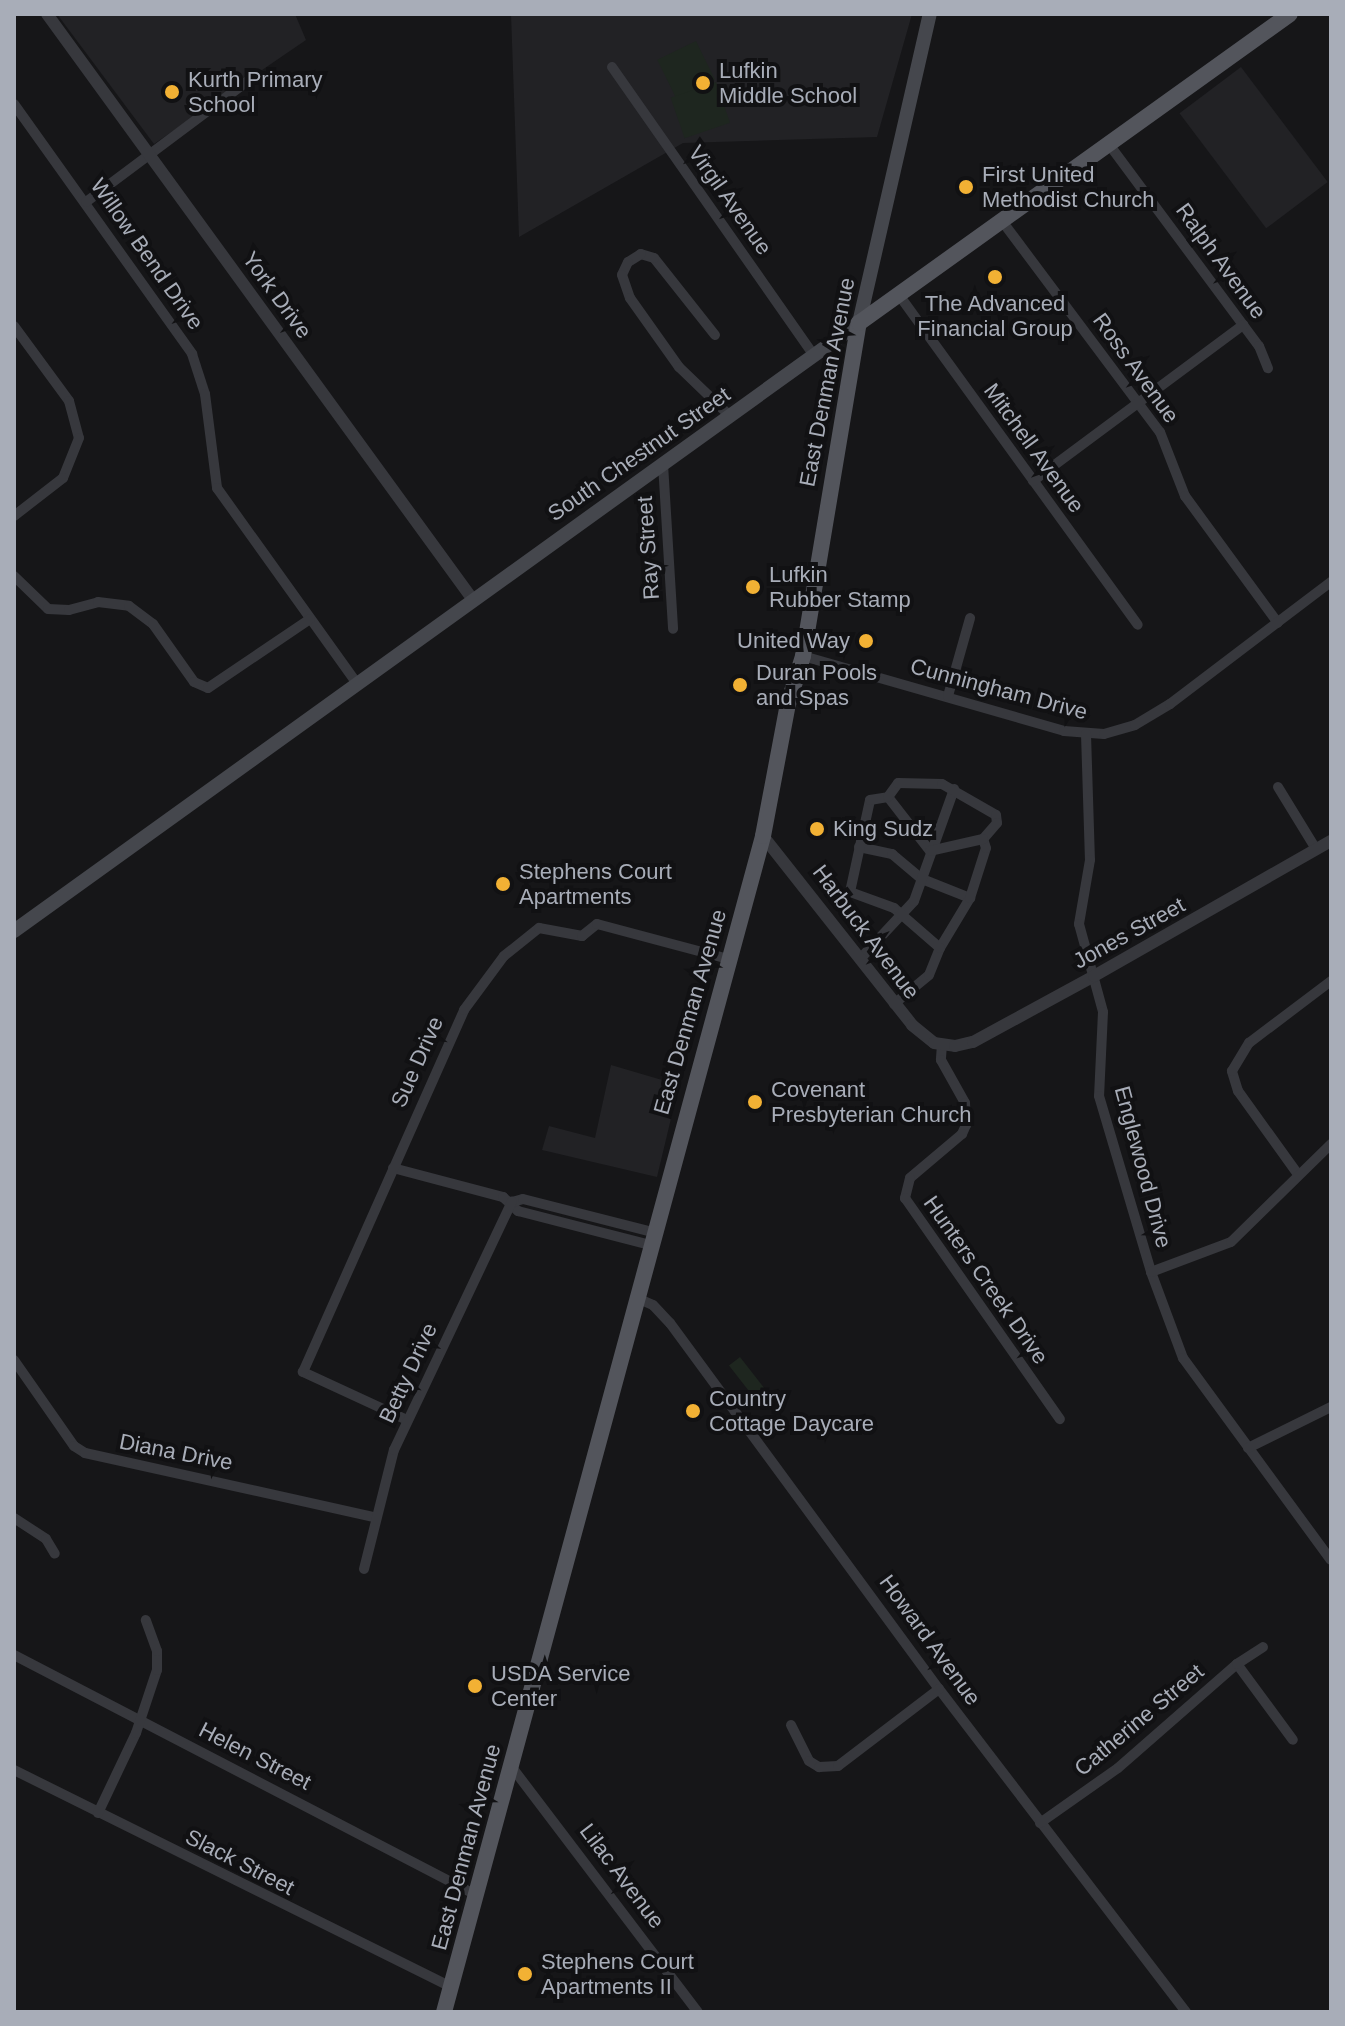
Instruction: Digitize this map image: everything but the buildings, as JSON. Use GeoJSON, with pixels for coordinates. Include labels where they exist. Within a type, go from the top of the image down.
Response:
{"type":"FeatureCollection","features":[{"type":"Feature","properties":{"kind":"main road","name":"East Denman Avenue"},"geometry":{"type":"LineString","coordinates":[[444,2012],[651,1238],[763,836],[788,704],[803,656],[859,323],[930,14]]}},
{"type":"Feature","properties":{"kind":"main road","name":"South Chestnut Street"},"geometry":{"type":"LineString","coordinates":[[14,931],[1290,14]]}},
{"type":"Feature","properties":{"kind":"street","name":"York Drive"},"geometry":{"type":"LineString","coordinates":[[47,14],[473,600]]}},
{"type":"Feature","properties":{"kind":"street","name":"Virgil Avenue"},"geometry":{"type":"LineString","coordinates":[[612,67],[814,355]]}},
{"type":"Feature","properties":{"kind":"street"},"geometry":{"type":"LineString","coordinates":[[86,202],[252,78]]}},
{"type":"Feature","properties":{"kind":"street","name":"Willow Bend Drive"},"geometry":{"type":"LineString","coordinates":[[14,104],[18,119],[86,202],[192,354],[205,394],[217,488],[358,685]]}},
{"type":"Feature","properties":{"kind":"street","name":"Ralph Avenue"},"geometry":{"type":"LineString","coordinates":[[1108,143],[1243,325],[1268,368]]}},
{"type":"Feature","properties":{"kind":"street","name":"Ross Avenue"},"geometry":{"type":"LineString","coordinates":[[1002,221],[1160,432],[1185,496],[1278,623]]}},
{"type":"Feature","properties":{"kind":"street"},"geometry":{"type":"LineString","coordinates":[[715,335],[654,258],[641,254],[628,262],[622,275],[630,298],[679,367],[731,417]]}},
{"type":"Feature","properties":{"kind":"street","name":"Mitchell Avenue"},"geometry":{"type":"LineString","coordinates":[[899,295],[1138,625]]}},
{"type":"Feature","properties":{"kind":"street"},"geometry":{"type":"LineString","coordinates":[[1033,481],[1243,325]]}},
{"type":"Feature","properties":{"kind":"street"},"geometry":{"type":"LineString","coordinates":[[14,326],[69,401],[79,438],[63,478],[14,516]]}},
{"type":"Feature","properties":{"kind":"street","name":"Ray Street"},"geometry":{"type":"LineString","coordinates":[[663,464],[673,629]]}},
{"type":"Feature","properties":{"kind":"street"},"geometry":{"type":"LineString","coordinates":[[14,576],[48,609],[69,610],[98,602],[129,606],[153,624],[194,682],[208,688],[310,619]]}},
{"type":"Feature","properties":{"kind":"street","name":"Cunningham Drive"},"geometry":{"type":"LineString","coordinates":[[803,656],[1086,734],[1117,731],[1149,718],[1331,582]]}},
{"type":"Feature","properties":{"kind":"street"},"geometry":{"type":"LineString","coordinates":[[948,696],[970,618]]}},
{"type":"Feature","properties":{"kind":"street","name":"Englewood Drive"},"geometry":{"type":"LineString","coordinates":[[1086,734],[1090,860],[1079,924],[1094,976],[1104,1030],[1099,1096],[1151,1272],[1183,1358],[1331,1560]]}},
{"type":"Feature","properties":{"kind":"street"},"geometry":{"type":"LineString","coordinates":[[930,851],[983,839],[997,823],[996,815],[954,789],[903,782],[888,797],[867,804],[852,896],[894,908],[940,948]]}},
{"type":"Feature","properties":{"kind":"street"},"geometry":{"type":"LineString","coordinates":[[1278,787],[1316,849]]}},
{"type":"Feature","properties":{"kind":"street"},"geometry":{"type":"LineString","coordinates":[[860,959],[904,916],[922,879],[954,789]]}},
{"type":"Feature","properties":{"kind":"street"},"geometry":{"type":"LineString","coordinates":[[888,797],[930,851]]}},
{"type":"Feature","properties":{"kind":"street","name":"Harbuck Avenue"},"geometry":{"type":"LineString","coordinates":[[763,836],[894,1004],[924,1038],[942,1044]]}},
{"type":"Feature","properties":{"kind":"street"},"geometry":{"type":"LineString","coordinates":[[894,1004],[929,975],[940,948],[970,898],[986,848],[983,839]]}},
{"type":"Feature","properties":{"kind":"street","name":"Jones Street"},"geometry":{"type":"LineString","coordinates":[[942,1044],[973,1042],[1331,841]]}},
{"type":"Feature","properties":{"kind":"street"},"geometry":{"type":"LineString","coordinates":[[859,847],[892,854],[922,879],[970,898]]}},
{"type":"Feature","properties":{"kind":"street","name":"Sue Drive"},"geometry":{"type":"LineString","coordinates":[[407,1420],[303,1372],[453,1026],[504,956],[539,928],[582,936],[597,924],[729,959]]}},
{"type":"Feature","properties":{"kind":"street"},"geometry":{"type":"LineString","coordinates":[[1297,1173],[1238,1091],[1232,1071],[1249,1043],[1331,981]]}},
{"type":"Feature","properties":{"kind":"street","name":"Hunters Creek Drive"},"geometry":{"type":"LineString","coordinates":[[942,1044],[941,1060],[965,1103],[966,1125],[962,1134],[910,1178],[905,1198],[1060,1419]]}},
{"type":"Feature","properties":{"kind":"street"},"geometry":{"type":"LineString","coordinates":[[1151,1272],[1231,1242],[1297,1173],[1331,1144]]}},
{"type":"Feature","properties":{"kind":"street"},"geometry":{"type":"LineString","coordinates":[[393,1168],[512,1202],[518,1211],[651,1238]]}},
{"type":"Feature","properties":{"kind":"street","name":"Betty Drive"},"geometry":{"type":"LineString","coordinates":[[364,1569],[374,1517],[407,1420],[512,1202]]}},
{"type":"Feature","properties":{"kind":"street","name":"Howard Avenue"},"geometry":{"type":"LineString","coordinates":[[637,1298],[661,1311],[939,1689],[1186,2012]]}},
{"type":"Feature","properties":{"kind":"street","name":"Diana Drive"},"geometry":{"type":"LineString","coordinates":[[14,1360],[74,1446],[85,1453],[374,1517]]}},
{"type":"Feature","properties":{"kind":"street"},"geometry":{"type":"LineString","coordinates":[[1248,1448],[1331,1407]]}},
{"type":"Feature","properties":{"kind":"street"},"geometry":{"type":"LineString","coordinates":[[14,1518],[46,1539],[55,1554]]}},
{"type":"Feature","properties":{"kind":"street"},"geometry":{"type":"LineString","coordinates":[[98,1813],[157,1670],[157,1651],[146,1620]]}},
{"type":"Feature","properties":{"kind":"street","name":"Catherine Street"},"geometry":{"type":"LineString","coordinates":[[1040,1823],[1118,1768],[1237,1664],[1263,1647]]}},
{"type":"Feature","properties":{"kind":"street","name":"Helen Street"},"geometry":{"type":"LineString","coordinates":[[14,1655],[476,1895]]}},
{"type":"Feature","properties":{"kind":"street"},"geometry":{"type":"LineString","coordinates":[[1237,1664],[1293,1740]]}},
{"type":"Feature","properties":{"kind":"street"},"geometry":{"type":"LineString","coordinates":[[791,1725],[809,1761],[827,1768],[838,1766],[939,1689]]}},
{"type":"Feature","properties":{"kind":"street","name":"Lilac Avenue"},"geometry":{"type":"LineString","coordinates":[[511,1766],[698,2012]]}},
{"type":"Feature","properties":{"kind":"street","name":"Slack Street"},"geometry":{"type":"LineString","coordinates":[[14,1770],[450,1986]]}},
{"type":"Feature","properties":{"kind":"shaded area","name":"Kurth Primary School"},"geometry":{"type":"Polygon","coordinates":[[[57,14],[295,14],[306,40],[154,144],[57,14]]]}},
{"type":"Feature","properties":{"kind":"shaded area","name":"Lufkin Middle School"},"geometry":{"type":"Polygon","coordinates":[[[511,14],[912,14],[877,137],[683,143],[519,237],[511,14]]]}},
{"type":"Feature","properties":{"kind":"shaded area"},"geometry":{"type":"Polygon","coordinates":[[[696,41],[715,80],[676,98],[657,60],[696,41]]]}},
{"type":"Feature","properties":{"kind":"shaded area"},"geometry":{"type":"Polygon","coordinates":[[[1241,67],[1328,182],[1266,228],[1180,113],[1241,67]]]}},
{"type":"Feature","properties":{"kind":"shaded area"},"geometry":{"type":"Polygon","coordinates":[[[716,82],[730,123],[685,138],[671,98],[716,82]]]}},
{"type":"Feature","properties":{"kind":"shaded area"},"geometry":{"type":"Polygon","coordinates":[[[611,1065],[679,1085],[657,1177],[542,1150],[549,1126],[595,1138],[611,1065]]]}},
{"type":"Feature","properties":{"kind":"shaded area"},"geometry":{"type":"Polygon","coordinates":[[[740,1357],[768,1393],[757,1402],[729,1366],[740,1357]]]}},
{"type":"Feature","properties":{"kind":"place","name":"Lufkin Middle School"},"geometry":{"type":"Point","coordinates":[703,83]}},
{"type":"Feature","properties":{"kind":"place","name":"Kurth Primary School"},"geometry":{"type":"Point","coordinates":[172,92]}},
{"type":"Feature","properties":{"kind":"place","name":"First United Methodist Church"},"geometry":{"type":"Point","coordinates":[966,187]}},
{"type":"Feature","properties":{"kind":"place","name":"The Advanced Financial Group"},"geometry":{"type":"Point","coordinates":[995,277]}},
{"type":"Feature","properties":{"kind":"place","name":"Lufkin Rubber Stamp"},"geometry":{"type":"Point","coordinates":[753,587]}},
{"type":"Feature","properties":{"kind":"place","name":"United Way"},"geometry":{"type":"Point","coordinates":[866,641]}},
{"type":"Feature","properties":{"kind":"place","name":"Duran Pools and Spas"},"geometry":{"type":"Point","coordinates":[740,685]}},
{"type":"Feature","properties":{"kind":"place","name":"King Sudz"},"geometry":{"type":"Point","coordinates":[817,829]}},
{"type":"Feature","properties":{"kind":"place","name":"Stephens Court Apartments"},"geometry":{"type":"Point","coordinates":[503,884]}},
{"type":"Feature","properties":{"kind":"place","name":"Covenant Presbyterian Church"},"geometry":{"type":"Point","coordinates":[755,1102]}},
{"type":"Feature","properties":{"kind":"place","name":"Country Cottage Daycare"},"geometry":{"type":"Point","coordinates":[693,1411]}},
{"type":"Feature","properties":{"kind":"place","name":"USDA Service Center"},"geometry":{"type":"Point","coordinates":[475,1686]}},
{"type":"Feature","properties":{"kind":"place","name":"Stephens Court Apartments II"},"geometry":{"type":"Point","coordinates":[525,1974]}}]}
